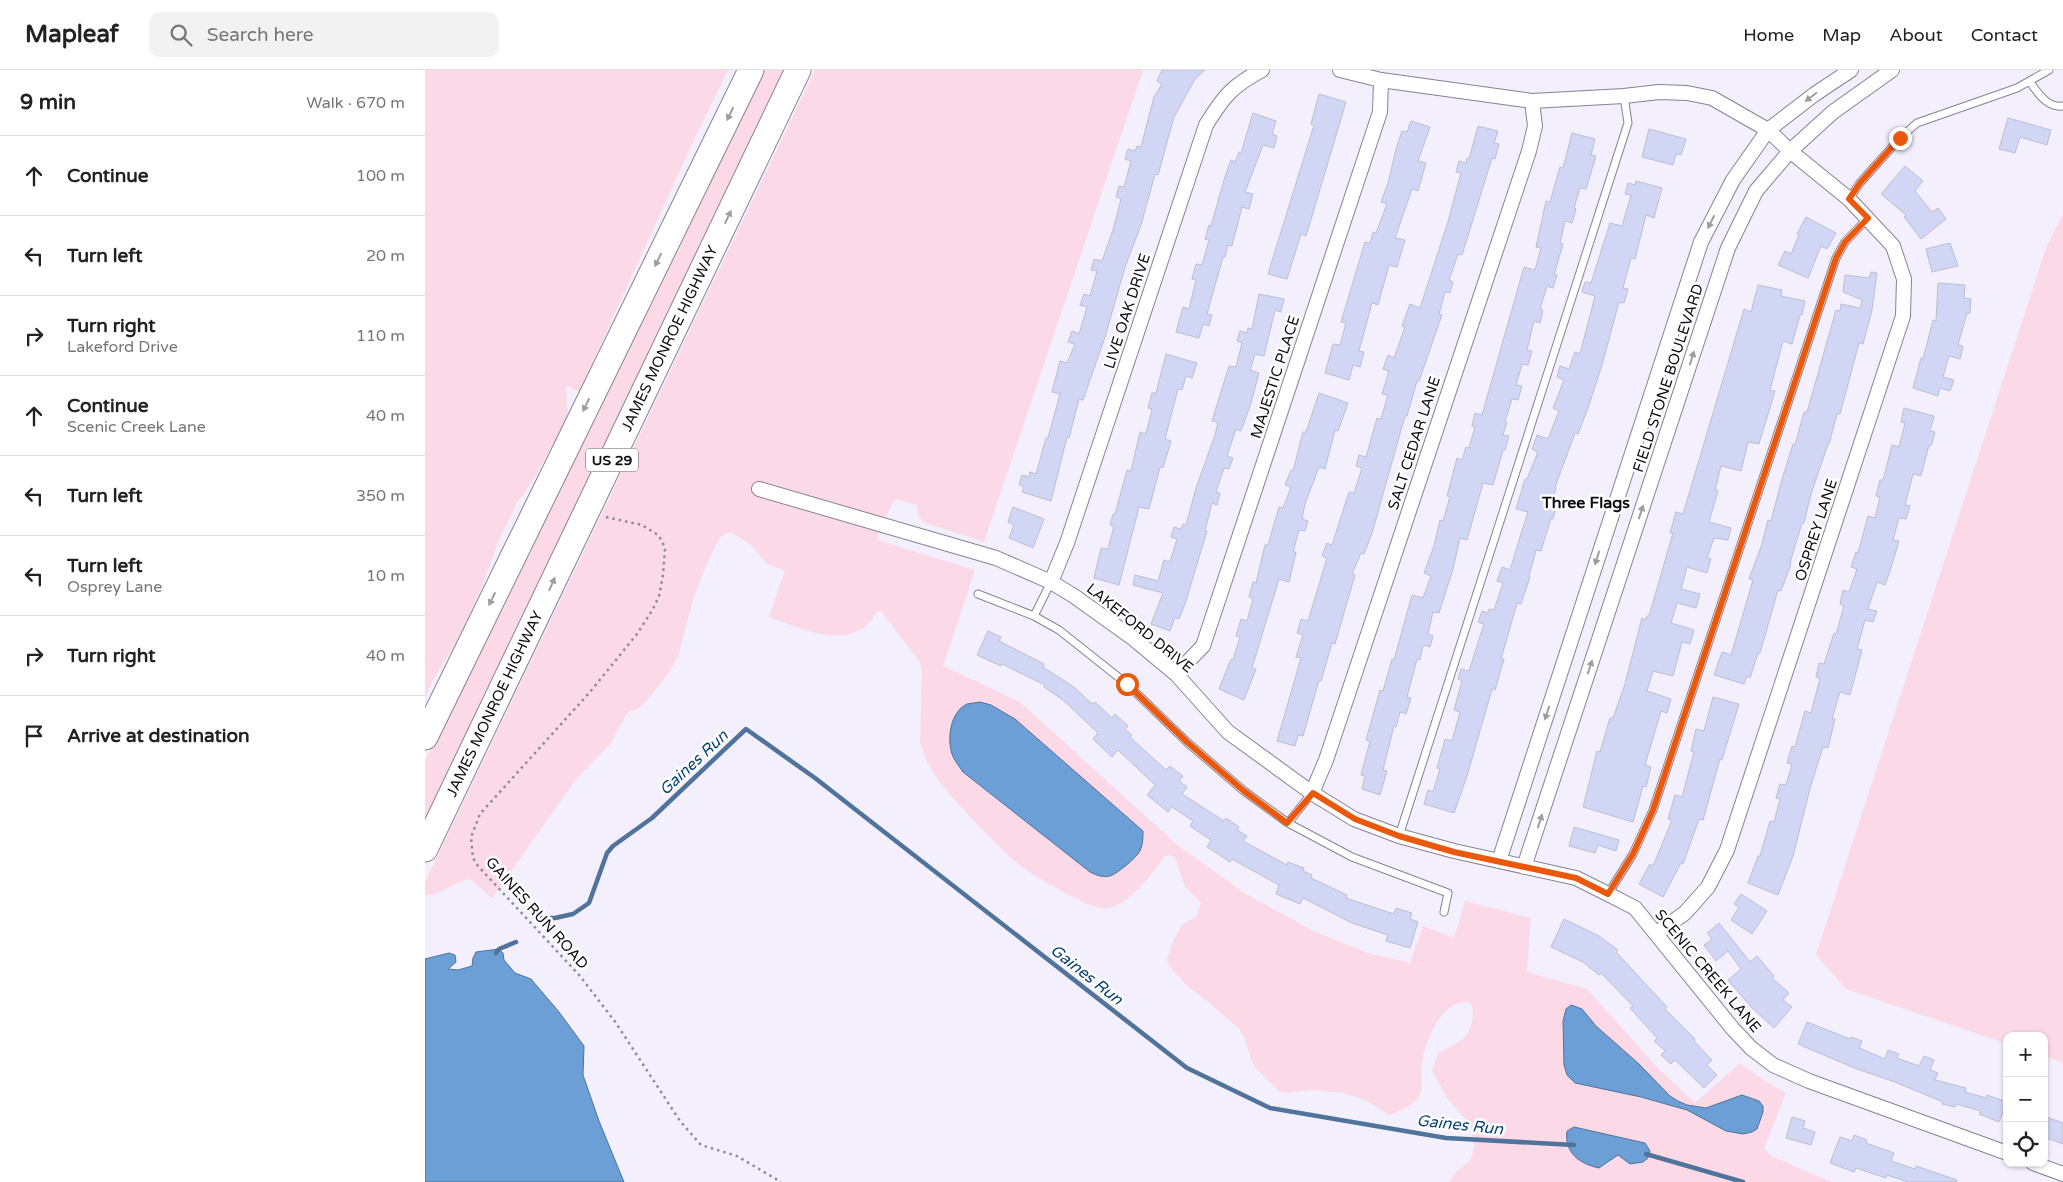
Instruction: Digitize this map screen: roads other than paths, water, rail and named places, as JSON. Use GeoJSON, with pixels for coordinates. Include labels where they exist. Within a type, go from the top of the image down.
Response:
{"type":"FeatureCollection","features":[{"type":"Feature","properties":{"kind":"highway","name":"US 29"},"geometry":{"type":"LineString","coordinates":[[425,737],[751,70]]}},
{"type":"Feature","properties":{"kind":"highway","name":"JAMES MONROE HIGHWAY"},"geometry":{"type":"LineString","coordinates":[[425,849],[798,70]]}},
{"type":"Feature","properties":{"kind":"street","name":"LIVE OAK DRIVE"},"geometry":{"type":"LineString","coordinates":[[1051,582],[1067,543],[1206,124],[1219,103],[1235,85],[1262,70]]}},
{"type":"Feature","properties":{"kind":"street"},"geometry":{"type":"LineString","coordinates":[[1341,70],[1381,80],[1532,101],[1624,96],[1659,92],[1695,94],[1711,98],[1769,130],[1790,151]]}},
{"type":"Feature","properties":{"kind":"street","name":"FIELD STONE BOULEVARD"},"geometry":{"type":"LineString","coordinates":[[1499,861],[1701,242],[1733,180],[1769,130],[1815,94],[1851,70]]}},
{"type":"Feature","properties":{"kind":"street","name":"FIELD STONE BOULEVARD"},"geometry":{"type":"LineString","coordinates":[[1524,867],[1728,248],[1756,191],[1790,151],[1833,112],[1892,70]]}},
{"type":"Feature","properties":{"kind":"street","name":"MAJESTIC PLACE"},"geometry":{"type":"LineString","coordinates":[[1177,674],[1203,646],[1379,112],[1381,80]]}},
{"type":"Feature","properties":{"kind":"street","name":"SALT CEDAR LANE"},"geometry":{"type":"LineString","coordinates":[[1313,793],[1326,760],[1529,151],[1535,126],[1532,101]]}},
{"type":"Feature","properties":{"kind":"street","name":"OSPREY LANE"},"geometry":{"type":"LineString","coordinates":[[1657,933],[1685,913],[1708,886],[1727,850],[1903,316],[1904,279],[1893,246],[1849,199],[1790,151]]}},
{"type":"Feature","properties":{"kind":"street","name":"LAKEFORD DRIVE"},"geometry":{"type":"LineString","coordinates":[[759,489],[997,558],[1051,582],[1089,606],[1177,674],[1228,732],[1313,793],[1355,819],[1399,836],[1454,852],[1524,867]]}},
{"type":"Feature","properties":{"kind":"street","name":"SCENIC CREEK LANE"},"geometry":{"type":"LineString","coordinates":[[1524,867],[1576,878],[1635,908],[1733,1029],[1751,1048],[1773,1065],[1809,1081],[2003,1153]]}},
{"type":"Feature","properties":{"kind":"street"},"geometry":{"type":"LineString","coordinates":[[2044,1167],[2063,1174]]}},
{"type":"Feature","properties":{"kind":"lane"},"geometry":{"type":"LineString","coordinates":[[1849,199],[1860,183],[1900,138],[1917,123],[1972,105],[2030,82],[2049,70]]}},
{"type":"Feature","properties":{"kind":"lane"},"geometry":{"type":"LineString","coordinates":[[2030,82],[2043,99],[2058,106],[2063,106]]}},
{"type":"Feature","properties":{"kind":"lane"},"geometry":{"type":"LineString","coordinates":[[1399,836],[1627,123],[1624,96]]}},
{"type":"Feature","properties":{"kind":"lane"},"geometry":{"type":"LineString","coordinates":[[1608,894],[1633,854],[1653,810],[1836,258],[1845,242],[1868,218]]}},
{"type":"Feature","properties":{"kind":"lane"},"geometry":{"type":"LineString","coordinates":[[1034,616],[1051,582]]}},
{"type":"Feature","properties":{"kind":"lane"},"geometry":{"type":"LineString","coordinates":[[978,594],[1034,616],[1059,630],[1127,684],[1187,742],[1229,779],[1287,823],[1352,857],[1448,893],[1444,912]]}},
{"type":"Feature","properties":{"kind":"lane"},"geometry":{"type":"LineString","coordinates":[[1287,823],[1313,793]]}},
{"type":"Feature","properties":{"kind":"water"},"geometry":{"type":"Polygon","coordinates":[[[980,702],[991,705],[1015,719],[1143,831],[1141,848],[1135,858],[1122,869],[1107,877],[1090,872],[963,772],[952,754],[950,741],[951,726],[953,719],[961,708],[967,704],[980,702]]]}},
{"type":"Feature","properties":{"kind":"water"},"geometry":{"type":"Polygon","coordinates":[[[499,949],[503,953],[504,960],[515,973],[531,979],[584,1046],[583,1075],[599,1121],[624,1182],[425,1182],[425,959],[449,953],[455,955],[456,962],[448,969],[458,970],[472,966],[476,952],[499,949]]]}},
{"type":"Feature","properties":{"kind":"water"},"geometry":{"type":"Polygon","coordinates":[[[1571,1005],[1582,1009],[1596,1026],[1639,1064],[1670,1096],[1678,1101],[1687,1105],[1706,1108],[1742,1095],[1759,1101],[1763,1106],[1763,1112],[1757,1129],[1743,1134],[1726,1131],[1687,1110],[1641,1097],[1575,1083],[1567,1075],[1564,1065],[1563,1021],[1566,1009],[1571,1005]]]}},
{"type":"Feature","properties":{"kind":"water"},"geometry":{"type":"Polygon","coordinates":[[[1574,1127],[1645,1143],[1650,1151],[1648,1158],[1643,1162],[1630,1164],[1618,1155],[1599,1168],[1586,1164],[1575,1156],[1568,1146],[1567,1131],[1574,1127]]]}},
{"type":"Feature","properties":{"kind":"waterway","name":"Gaines Run"},"geometry":{"type":"LineString","coordinates":[[542,918],[555,918],[573,914],[589,903],[607,853],[613,846],[652,818],[746,729],[815,778],[1187,1068],[1270,1108],[1446,1138],[1574,1145]]}},
{"type":"Feature","properties":{"kind":"waterway","name":"Gaines Run"},"geometry":{"type":"LineString","coordinates":[[496,953],[499,949],[516,942]]}},
{"type":"Feature","properties":{"kind":"waterway","name":"Gaines Run"},"geometry":{"type":"LineString","coordinates":[[1646,1154],[1743,1182]]}},
{"type":"Feature","properties":{"kind":"district","name":"Three Flags"},"geometry":{"type":"Point","coordinates":[1586,502]}}]}
